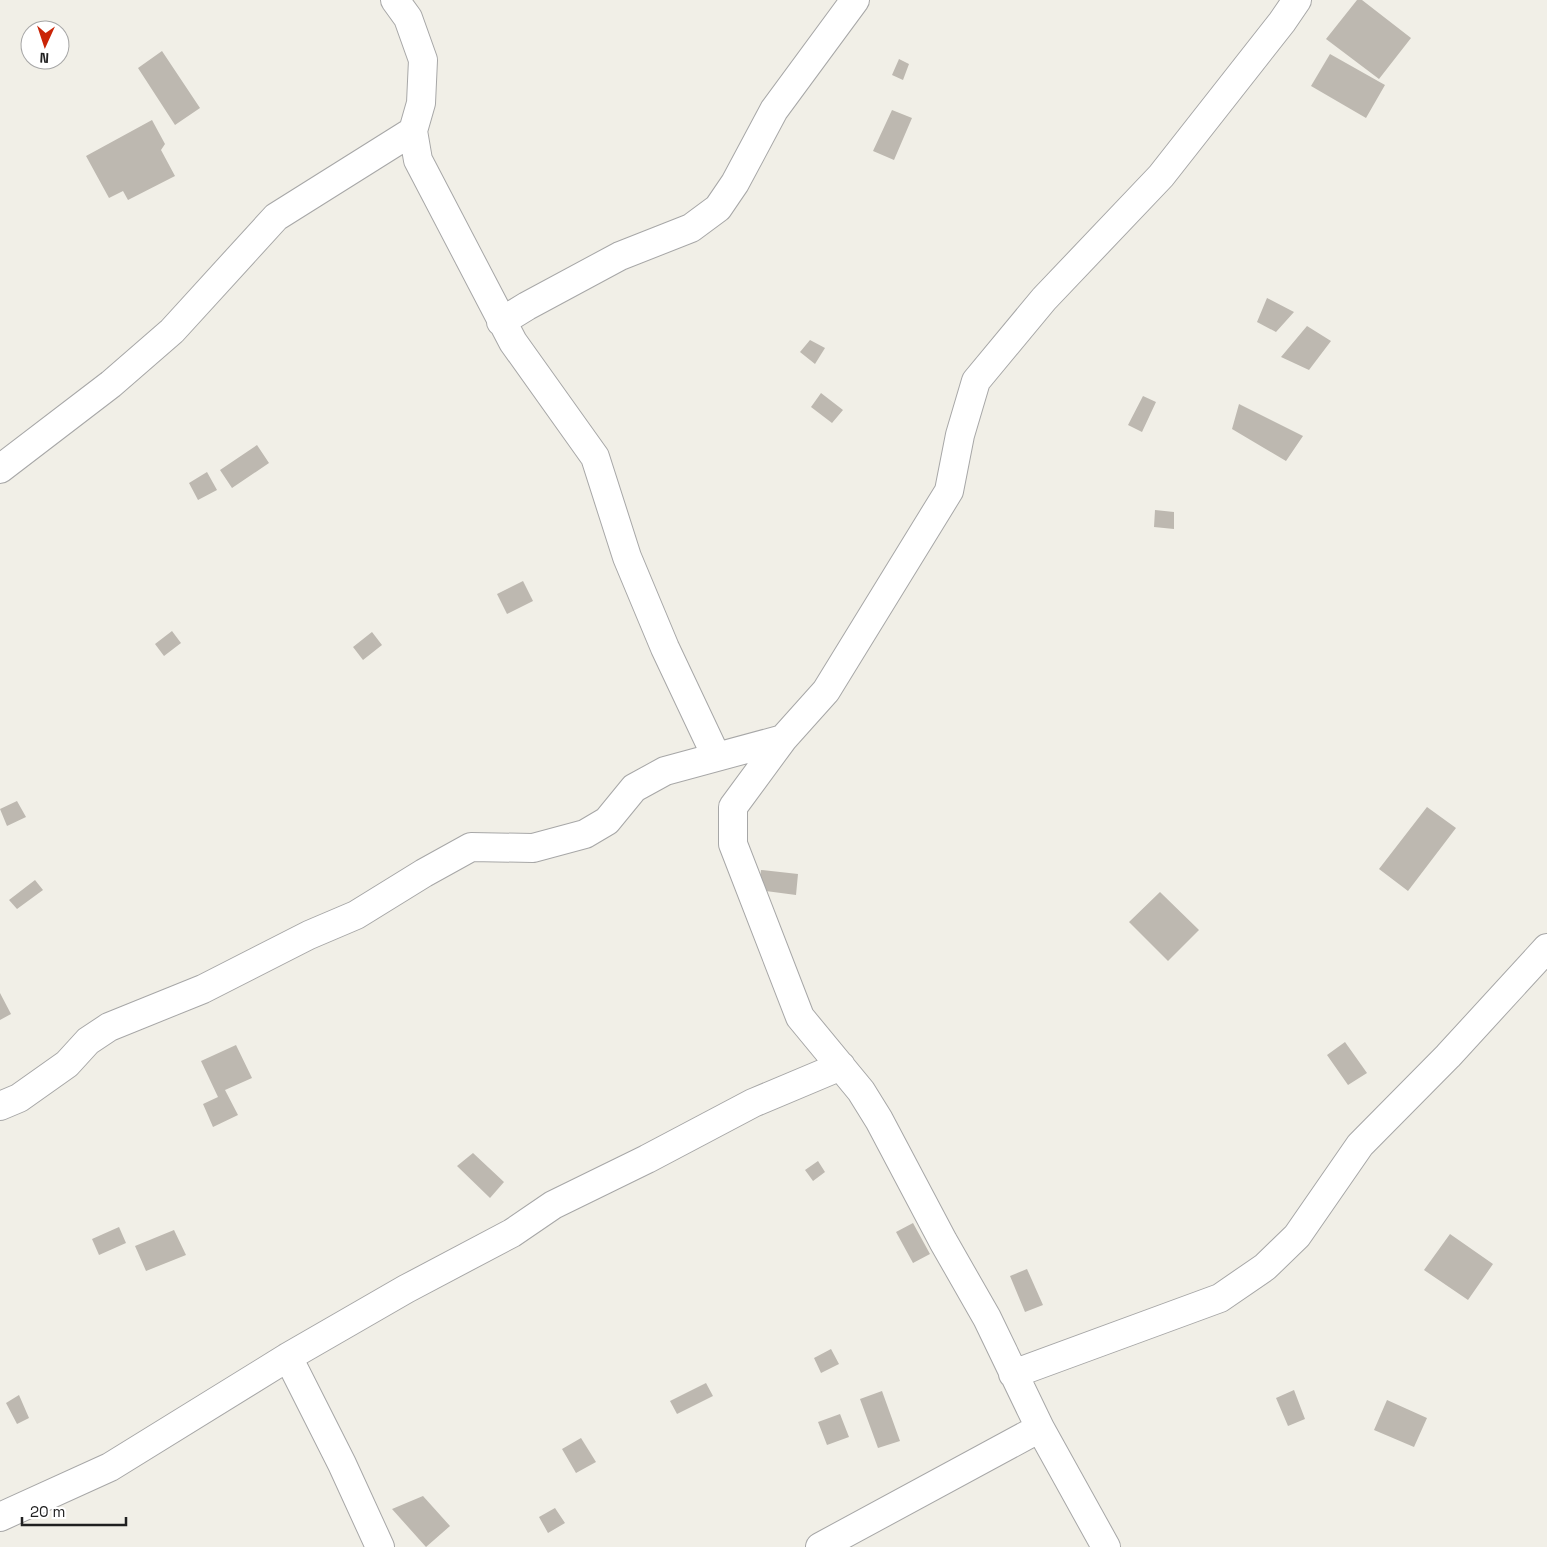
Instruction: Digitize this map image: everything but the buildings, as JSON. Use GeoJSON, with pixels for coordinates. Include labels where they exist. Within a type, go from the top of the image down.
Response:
{"type":"FeatureCollection","features":[{"type":"Feature","properties":{"kind":"street"},"geometry":{"type":"LineString","coordinates":[[395,0],[408,18],[423,60],[422,103],[413,131],[418,160],[502,322],[595,457],[627,557],[665,648],[716,756]]}},
{"type":"Feature","properties":{"kind":"street"},"geometry":{"type":"LineString","coordinates":[[502,322],[527,306],[620,256],[691,228],[718,208],[735,183],[774,110],[855,0]]}},
{"type":"Feature","properties":{"kind":"street"},"geometry":{"type":"LineString","coordinates":[[1106,1547],[1040,1428],[987,1318],[943,1241],[880,1120],[841,1066],[800,1017],[733,844],[733,807],[783,739],[826,690],[949,491],[960,435],[976,381],[1044,299],[1161,176],[1282,22],[1297,0]]}},
{"type":"Feature","properties":{"kind":"street"},"geometry":{"type":"LineString","coordinates":[[0,469],[111,384],[172,331],[276,217],[413,131]]}},
{"type":"Feature","properties":{"kind":"street"},"geometry":{"type":"LineString","coordinates":[[0,1106],[19,1098],[67,1064],[88,1041],[109,1027],[203,989],[308,935],[356,915],[471,846],[533,848],[585,834],[607,821],[634,788],[665,771],[783,739]]}},
{"type":"Feature","properties":{"kind":"street"},"geometry":{"type":"LineString","coordinates":[[1013,1374],[1220,1298],[1265,1267],[1297,1236],[1360,1146],[1448,1056],[1547,948]]}},
{"type":"Feature","properties":{"kind":"street"},"geometry":{"type":"LineString","coordinates":[[0,1517],[110,1467],[288,1357],[406,1288],[512,1233],[554,1205],[647,1159],[752,1103],[841,1066]]}},
{"type":"Feature","properties":{"kind":"street"},"geometry":{"type":"LineString","coordinates":[[288,1357],[342,1464],[380,1547]]}},
{"type":"Feature","properties":{"kind":"street"},"geometry":{"type":"LineString","coordinates":[[820,1547],[1040,1428]]}}]}
